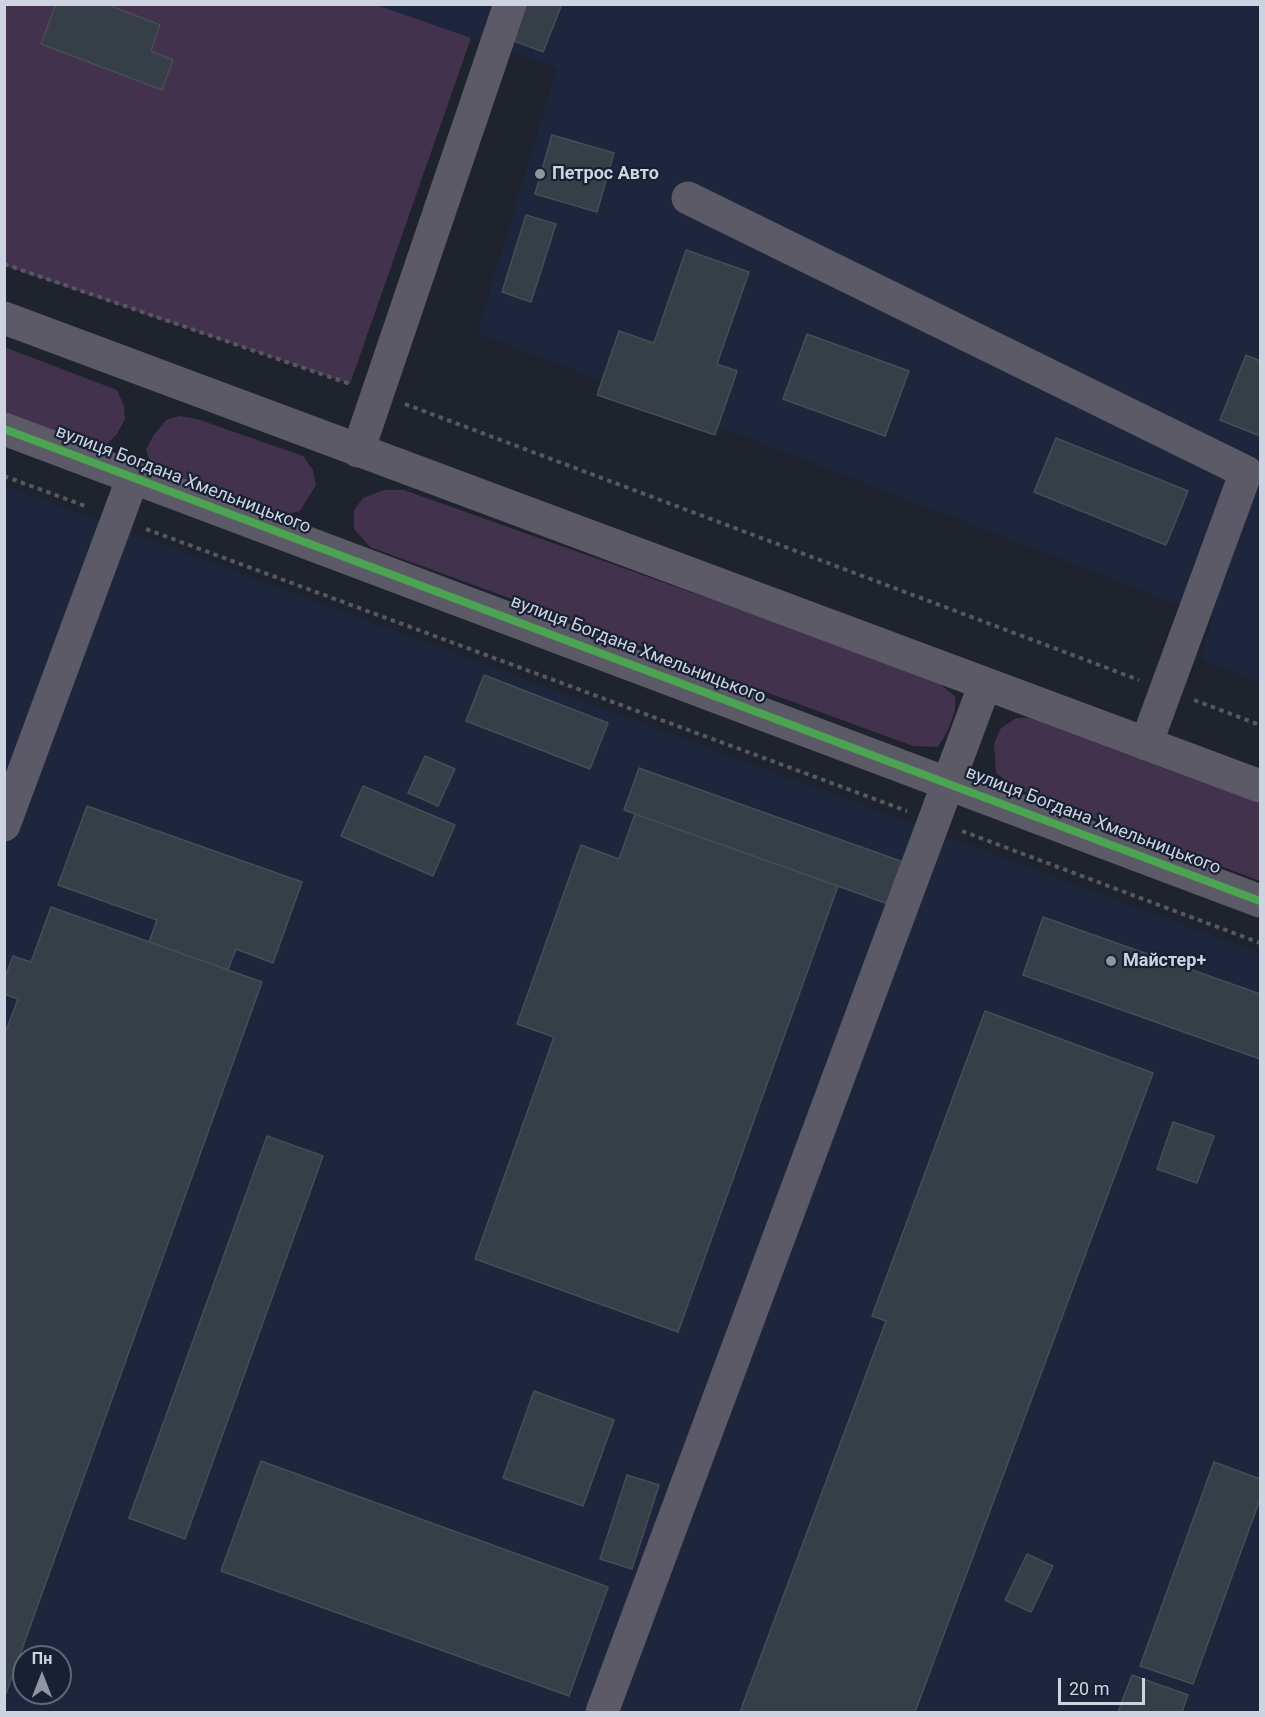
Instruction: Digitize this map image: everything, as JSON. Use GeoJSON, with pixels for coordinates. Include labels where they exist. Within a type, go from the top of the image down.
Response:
{"type":"FeatureCollection","features":[{"type":"Feature","properties":{"kind":"street"},"geometry":{"type":"LineString","coordinates":[[358,451],[510,4]]}},
{"type":"Feature","properties":{"kind":"street"},"geometry":{"type":"LineString","coordinates":[[688,198],[1246,472],[1146,744]]}},
{"type":"Feature","properties":{"kind":"street"},"geometry":{"type":"LineString","coordinates":[[4,318],[1260,786]]}},
{"type":"Feature","properties":{"kind":"street","name":"вулиця Богдана Хмельницького"},"geometry":{"type":"LineString","coordinates":[[4,429],[1260,901]]}},
{"type":"Feature","properties":{"kind":"street"},"geometry":{"type":"LineString","coordinates":[[4,825],[133,477]]}},
{"type":"Feature","properties":{"kind":"street"},"geometry":{"type":"LineString","coordinates":[[602,1713],[985,684]]}},
{"type":"Feature","properties":{"kind":"path"},"geometry":{"type":"LineString","coordinates":[[4,264],[378,394],[1260,725]]}},
{"type":"Feature","properties":{"kind":"path"},"geometry":{"type":"LineString","coordinates":[[4,476],[1260,943]]}},
{"type":"Feature","properties":{"kind":"shaded area"},"geometry":{"type":"Polygon","coordinates":[[[5,5],[377,5],[471,38],[350,384],[5,266],[5,5]]]}},
{"type":"Feature","properties":{"kind":"shaded area"},"geometry":{"type":"Polygon","coordinates":[[[377,5],[1260,5],[1260,683],[1201,659],[1213,618],[477,333],[557,68],[377,5]]]}},
{"type":"Feature","properties":{"kind":"shaded area"},"geometry":{"type":"Polygon","coordinates":[[[4,347],[117,390],[124,406],[125,419],[117,434],[105,446],[88,447],[5,415],[4,347]]]}},
{"type":"Feature","properties":{"kind":"shaded area"},"geometry":{"type":"Polygon","coordinates":[[[179,416],[197,419],[303,456],[313,470],[316,485],[300,511],[279,516],[152,468],[146,450],[153,436],[166,420],[179,416]]]}},
{"type":"Feature","properties":{"kind":"shaded area"},"geometry":{"type":"Polygon","coordinates":[[[4,485],[1260,953],[1260,1712],[5,1712],[4,485]]]}},
{"type":"Feature","properties":{"kind":"shaded area"},"geometry":{"type":"Polygon","coordinates":[[[384,490],[404,490],[932,678],[955,696],[955,710],[949,728],[938,747],[913,746],[370,547],[354,529],[354,510],[363,498],[384,490]]]}},
{"type":"Feature","properties":{"kind":"shaded area"},"geometry":{"type":"Polygon","coordinates":[[[1040,717],[1260,801],[1260,881],[1015,788],[996,773],[994,744],[1001,728],[1016,718],[1040,717]]]}},
{"type":"Feature","properties":{"kind":"building"},"geometry":{"type":"Polygon","coordinates":[[[56,4],[106,4],[160,25],[151,51],[173,60],[162,90],[41,44],[56,4]]]}},
{"type":"Feature","properties":{"kind":"building"},"geometry":{"type":"Polygon","coordinates":[[[526,4],[562,4],[543,52],[512,40],[526,4]]]}},
{"type":"Feature","properties":{"kind":"building"},"geometry":{"type":"Polygon","coordinates":[[[552,135],[614,153],[597,212],[535,194],[552,135]]]}},
{"type":"Feature","properties":{"kind":"building"},"geometry":{"type":"Polygon","coordinates":[[[526,215],[556,224],[531,302],[502,292],[526,215]]]}},
{"type":"Feature","properties":{"kind":"building"},"geometry":{"type":"Polygon","coordinates":[[[686,250],[749,272],[717,364],[737,371],[715,435],[597,395],[619,331],[654,343],[686,250]]]}},
{"type":"Feature","properties":{"kind":"building"},"geometry":{"type":"Polygon","coordinates":[[[807,334],[909,371],[885,436],[783,399],[807,334]]]}},
{"type":"Feature","properties":{"kind":"building"},"geometry":{"type":"Polygon","coordinates":[[[1246,355],[1260,361],[1260,436],[1220,420],[1246,355]]]}},
{"type":"Feature","properties":{"kind":"building"},"geometry":{"type":"Polygon","coordinates":[[[1056,438],[1188,491],[1166,545],[1034,492],[1056,438]]]}},
{"type":"Feature","properties":{"kind":"building"},"geometry":{"type":"Polygon","coordinates":[[[484,675],[608,723],[590,769],[466,721],[484,675]]]}},
{"type":"Feature","properties":{"kind":"building"},"geometry":{"type":"Polygon","coordinates":[[[425,756],[455,769],[438,806],[408,793],[425,756]]]}},
{"type":"Feature","properties":{"kind":"building"},"geometry":{"type":"Polygon","coordinates":[[[639,768],[906,863],[891,905],[624,810],[639,768]]]}},
{"type":"Feature","properties":{"kind":"building"},"geometry":{"type":"Polygon","coordinates":[[[363,786],[455,825],[433,876],[341,836],[363,786]]]}},
{"type":"Feature","properties":{"kind":"building"},"geometry":{"type":"Polygon","coordinates":[[[87,806],[302,882],[273,963],[236,949],[228,970],[149,942],[157,920],[58,885],[87,806]]]}},
{"type":"Feature","properties":{"kind":"building"},"geometry":{"type":"Polygon","coordinates":[[[635,814],[838,886],[678,1332],[475,1259],[554,1037],[517,1024],[581,845],[619,859],[635,814]]]}},
{"type":"Feature","properties":{"kind":"building"},"geometry":{"type":"Polygon","coordinates":[[[51,907],[262,982],[23,1645],[12,1645],[12,1677],[4,1699],[4,1036],[18,999],[4,994],[4,980],[13,956],[31,962],[51,907]]]}},
{"type":"Feature","properties":{"kind":"building"},"geometry":{"type":"Polygon","coordinates":[[[1043,917],[1260,994],[1260,1059],[1023,975],[1043,917]]]}},
{"type":"Feature","properties":{"kind":"building"},"geometry":{"type":"Polygon","coordinates":[[[985,1011],[1153,1073],[915,1712],[740,1712],[886,1321],[872,1316],[985,1011]]]}},
{"type":"Feature","properties":{"kind":"building"},"geometry":{"type":"Polygon","coordinates":[[[1173,1122],[1214,1136],[1197,1183],[1157,1169],[1173,1122]]]}},
{"type":"Feature","properties":{"kind":"building"},"geometry":{"type":"Polygon","coordinates":[[[267,1136],[323,1156],[185,1539],[129,1518],[267,1136]]]}},
{"type":"Feature","properties":{"kind":"building"},"geometry":{"type":"Polygon","coordinates":[[[534,1391],[614,1420],[583,1506],[503,1478],[534,1391]]]}},
{"type":"Feature","properties":{"kind":"building"},"geometry":{"type":"Polygon","coordinates":[[[261,1461],[608,1587],[569,1696],[221,1571],[261,1461]]]}},
{"type":"Feature","properties":{"kind":"building"},"geometry":{"type":"Polygon","coordinates":[[[1214,1462],[1260,1479],[1260,1499],[1193,1684],[1140,1666],[1214,1462]]]}},
{"type":"Feature","properties":{"kind":"building"},"geometry":{"type":"Polygon","coordinates":[[[627,1475],[659,1485],[632,1569],[600,1559],[627,1475]]]}},
{"type":"Feature","properties":{"kind":"building"},"geometry":{"type":"Polygon","coordinates":[[[1027,1554],[1053,1566],[1031,1612],[1005,1600],[1027,1554]]]}},
{"type":"Feature","properties":{"kind":"building"},"geometry":{"type":"Polygon","coordinates":[[[1132,1675],[1188,1695],[1182,1712],[1118,1712],[1132,1675]]]}},
{"type":"Feature","properties":{"kind":"cycle path"},"geometry":{"type":"LineString","coordinates":[[4,429],[1260,901]]}},
{"type":"Feature","properties":{"kind":"place","name":"Петрос Авто"},"geometry":{"type":"Point","coordinates":[540,174]}},
{"type":"Feature","properties":{"kind":"place","name":"Майстер+"},"geometry":{"type":"Point","coordinates":[1111,961]}}]}
